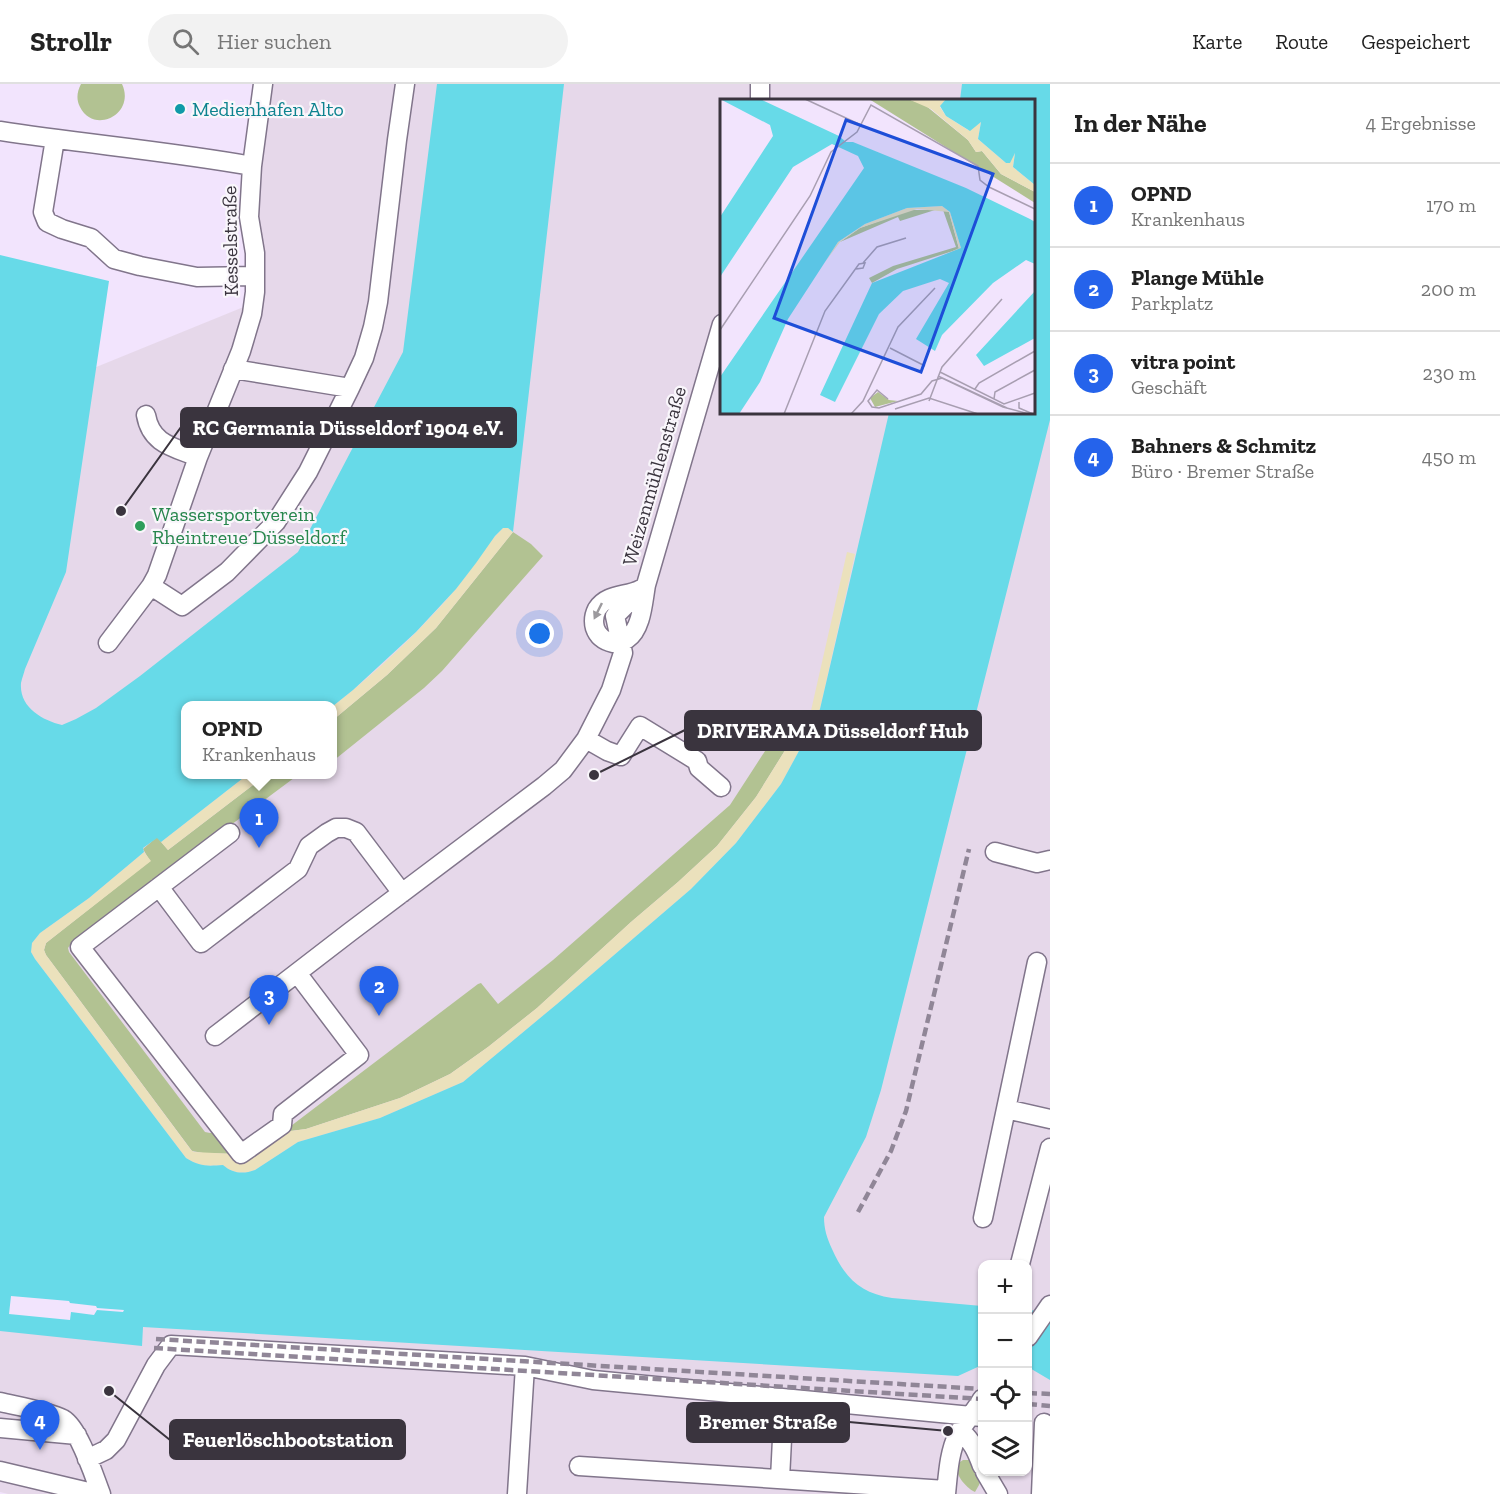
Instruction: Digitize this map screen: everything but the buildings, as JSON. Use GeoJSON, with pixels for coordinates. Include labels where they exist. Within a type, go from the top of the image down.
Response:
{"type":"FeatureCollection","features":[{"type":"Feature","properties":{"kind":"street","name":"Kesselstraße"},"geometry":{"type":"LineString","coordinates":[[108,643],[157,575],[198,457],[241,351],[252,314],[255,292],[255,253],[249,217],[252,166],[263,84]]}},
{"type":"Feature","properties":{"kind":"street"},"geometry":{"type":"LineString","coordinates":[[151,586],[182,606],[227,572],[276,522],[308,472],[364,358],[373,327],[405,84]]}},
{"type":"Feature","properties":{"kind":"street","name":"Kesselstraße"},"geometry":{"type":"LineString","coordinates":[[0,131],[209,158],[252,166]]}},
{"type":"Feature","properties":{"kind":"street"},"geometry":{"type":"LineString","coordinates":[[55,139],[43,212],[47,222],[91,238],[114,259],[140,266],[197,278],[255,276]]}},
{"type":"Feature","properties":{"kind":"street","name":"Weizenmühlenstraße"},"geometry":{"type":"LineString","coordinates":[[215,1036],[544,786],[563,770],[586,739],[612,690],[623,653],[615,616],[646,585],[720,331]]}},
{"type":"Feature","properties":{"kind":"street"},"geometry":{"type":"LineString","coordinates":[[233,369],[350,388]]}},
{"type":"Feature","properties":{"kind":"street"},"geometry":{"type":"LineString","coordinates":[[146,415],[150,430],[162,442],[198,457]]}},
{"type":"Feature","properties":{"kind":"street"},"geometry":{"type":"LineString","coordinates":[[586,739],[607,752],[621,756],[640,726],[697,761],[699,768],[721,787]]}},
{"type":"Feature","properties":{"kind":"street"},"geometry":{"type":"LineString","coordinates":[[159,887],[201,943],[298,869],[309,846],[336,828],[346,828],[356,832],[402,893]]}},
{"type":"Feature","properties":{"kind":"street"},"geometry":{"type":"LineString","coordinates":[[230,833],[80,947],[241,1154],[282,1125],[283,1114],[359,1055],[297,973]]}},
{"type":"Feature","properties":{"kind":"street"},"geometry":{"type":"LineString","coordinates":[[995,852],[1037,863],[1050,860]]}},
{"type":"Feature","properties":{"kind":"street"},"geometry":{"type":"LineString","coordinates":[[982,1218],[1037,962]]}},
{"type":"Feature","properties":{"kind":"street"},"geometry":{"type":"LineString","coordinates":[[1006,1109],[1050,1119]]}},
{"type":"Feature","properties":{"kind":"street"},"geometry":{"type":"LineString","coordinates":[[1021,1260],[1050,1148]]}},
{"type":"Feature","properties":{"kind":"street"},"geometry":{"type":"LineString","coordinates":[[1032,1331],[1050,1305]]}},
{"type":"Feature","properties":{"kind":"street"},"geometry":{"type":"LineString","coordinates":[[87,1459],[106,1450],[116,1440],[156,1365],[171,1345],[525,1366],[593,1380],[972,1421]]}},
{"type":"Feature","properties":{"kind":"street"},"geometry":{"type":"LineString","coordinates":[[517,1494],[525,1366]]}},
{"type":"Feature","properties":{"kind":"street"},"geometry":{"type":"LineString","coordinates":[[780,1479],[784,1399]]}},
{"type":"Feature","properties":{"kind":"street"},"geometry":{"type":"LineString","coordinates":[[0,1402],[52,1415],[70,1424],[87,1459],[99,1494]]}},
{"type":"Feature","properties":{"kind":"street"},"geometry":{"type":"LineString","coordinates":[[972,1421],[969,1438],[978,1455]]}},
{"type":"Feature","properties":{"kind":"street"},"geometry":{"type":"LineString","coordinates":[[579,1466],[946,1492],[951,1453],[957,1436],[972,1421]]}},
{"type":"Feature","properties":{"kind":"street"},"geometry":{"type":"LineString","coordinates":[[1040,1422],[1041,1494]]}},
{"type":"Feature","properties":{"kind":"street"},"geometry":{"type":"LineString","coordinates":[[0,1428],[77,1435]]}},
{"type":"Feature","properties":{"kind":"street"},"geometry":{"type":"LineString","coordinates":[[0,1472],[99,1494]]}},
{"type":"Feature","properties":{"kind":"street"},"geometry":{"type":"LineString","coordinates":[[987,1476],[998,1494]]}},
{"type":"Feature","properties":{"kind":"shaded area"},"geometry":{"type":"Polygon","coordinates":[[[267,84],[1050,84],[1050,1494],[8,1494],[0,1492],[0,634],[57,383],[246,306],[267,84]]]}},
{"type":"Feature","properties":{"kind":"green space"},"geometry":{"type":"Polygon","coordinates":[[[81,84],[122,84],[125,95],[119,112],[103,120],[86,115],[79,104],[81,84]]]}},
{"type":"Feature","properties":{"kind":"green space"},"geometry":{"type":"Polygon","coordinates":[[[513,532],[531,544],[543,556],[442,671],[337,758],[337,717],[387,675],[436,628],[513,532]]]}},
{"type":"Feature","properties":{"kind":"green space"},"geometry":{"type":"Polygon","coordinates":[[[791,711],[807,715],[756,797],[717,846],[537,1008],[450,1074],[400,1098],[306,1129],[283,1132],[478,984],[481,983],[498,1004],[553,960],[730,805],[791,711]]]}},
{"type":"Feature","properties":{"kind":"green space"},"geometry":{"type":"Polygon","coordinates":[[[261,779],[293,779],[68,948],[205,1132],[218,1131],[235,1154],[192,1151],[44,950],[46,943],[150,861],[143,849],[157,837],[168,850],[261,779]]]}},
{"type":"Feature","properties":{"kind":"green space"},"geometry":{"type":"Polygon","coordinates":[[[969,1460],[974,1463],[981,1479],[975,1492],[960,1477],[957,1468],[959,1463],[969,1460]]]}},
{"type":"Feature","properties":{"kind":"sand"},"geometry":{"type":"Polygon","coordinates":[[[503,528],[508,528],[513,532],[436,628],[387,675],[337,717],[337,703],[397,651],[427,621],[455,590],[503,528]]]}},
{"type":"Feature","properties":{"kind":"sand"},"geometry":{"type":"Polygon","coordinates":[[[847,552],[855,554],[820,709],[781,784],[736,843],[691,889],[463,1082],[380,1118],[298,1142],[255,1170],[243,1173],[223,1165],[200,1164],[186,1158],[31,952],[32,943],[40,933],[89,898],[144,852],[151,861],[46,943],[44,950],[194,1152],[235,1154],[283,1132],[306,1129],[400,1098],[450,1074],[537,1008],[678,882],[717,846],[756,797],[807,715],[810,715],[847,552]]]}},
{"type":"Feature","properties":{"kind":"sand"},"geometry":{"type":"Polygon","coordinates":[[[242,779],[261,779],[168,850],[161,842],[242,779]]]}},
{"type":"Feature","properties":{"kind":"water"},"geometry":{"type":"Polygon","coordinates":[[[437,84],[564,84],[513,532],[508,528],[503,528],[456,589],[416,632],[337,703],[181,701],[181,779],[242,779],[161,842],[157,838],[143,848],[144,852],[89,898],[40,933],[32,943],[31,952],[35,959],[186,1158],[204,1165],[223,1165],[239,1172],[255,1170],[298,1142],[380,1118],[463,1082],[691,889],[736,843],[781,784],[820,709],[889,414],[1035,414],[1035,99],[960,99],[962,84],[1050,84],[1050,420],[881,1090],[866,1137],[824,1217],[827,1237],[837,1259],[848,1276],[862,1288],[892,1298],[978,1306],[978,1367],[958,1376],[143,1327],[142,1346],[0,1331],[0,255],[109,281],[66,572],[21,683],[24,699],[33,711],[47,720],[62,725],[96,708],[298,552],[403,352],[437,84]]]}},
{"type":"Feature","properties":{"kind":"water"},"geometry":{"type":"Polygon","coordinates":[[[1032,1310],[1050,1312],[1050,1380],[1032,1369],[1032,1310]]]}},
{"type":"Feature","properties":{"kind":"pier"},"geometry":{"type":"Polygon","coordinates":[[[11,1296],[69,1301],[97,1308],[124,1310],[123,1312],[97,1310],[94,1315],[71,1312],[70,1320],[9,1314],[11,1296]]]}},
{"type":"Feature","properties":{"kind":"railway"},"geometry":{"type":"LineString","coordinates":[[858,1212],[891,1151],[906,1111],[969,849]]}},
{"type":"Feature","properties":{"kind":"railway"},"geometry":{"type":"LineString","coordinates":[[156,1339],[978,1389]]}},
{"type":"Feature","properties":{"kind":"railway"},"geometry":{"type":"LineString","coordinates":[[154,1348],[978,1399]]}},
{"type":"Feature","properties":{"kind":"railway"},"geometry":{"type":"LineString","coordinates":[[1032,1393],[1050,1394]]}},
{"type":"Feature","properties":{"kind":"railway"},"geometry":{"type":"LineString","coordinates":[[1032,1404],[1050,1406]]}},
{"type":"Feature","properties":{"kind":"place","name":"Medienhafen Alto"},"geometry":{"type":"Point","coordinates":[180,109]}},
{"type":"Feature","properties":{"kind":"place","name":"RC Germania Düsseldorf 1904 e.V."},"geometry":{"type":"Point","coordinates":[121,511]}},
{"type":"Feature","properties":{"kind":"place","name":"Wassersportverein Rheintreue Düsseldorf"},"geometry":{"type":"Point","coordinates":[140,526]}},
{"type":"Feature","properties":{"kind":"place","name":"DRIVERAMA Düsseldorf Hub"},"geometry":{"type":"Point","coordinates":[594,775]}},
{"type":"Feature","properties":{"kind":"place","name":"OPND"},"geometry":{"type":"Point","coordinates":[259,848]}},
{"type":"Feature","properties":{"kind":"place","name":"Plange Mühle"},"geometry":{"type":"Point","coordinates":[379,1016]}},
{"type":"Feature","properties":{"kind":"place","name":"vitra point"},"geometry":{"type":"Point","coordinates":[269,1025]}},
{"type":"Feature","properties":{"kind":"place","name":"Feuerlöschbootstation"},"geometry":{"type":"Point","coordinates":[109,1391]}},
{"type":"Feature","properties":{"kind":"place","name":"Bremer Straße"},"geometry":{"type":"Point","coordinates":[948,1431]}},
{"type":"Feature","properties":{"kind":"place","name":"Bahners & Schmitz"},"geometry":{"type":"Point","coordinates":[40,1450]}}]}
